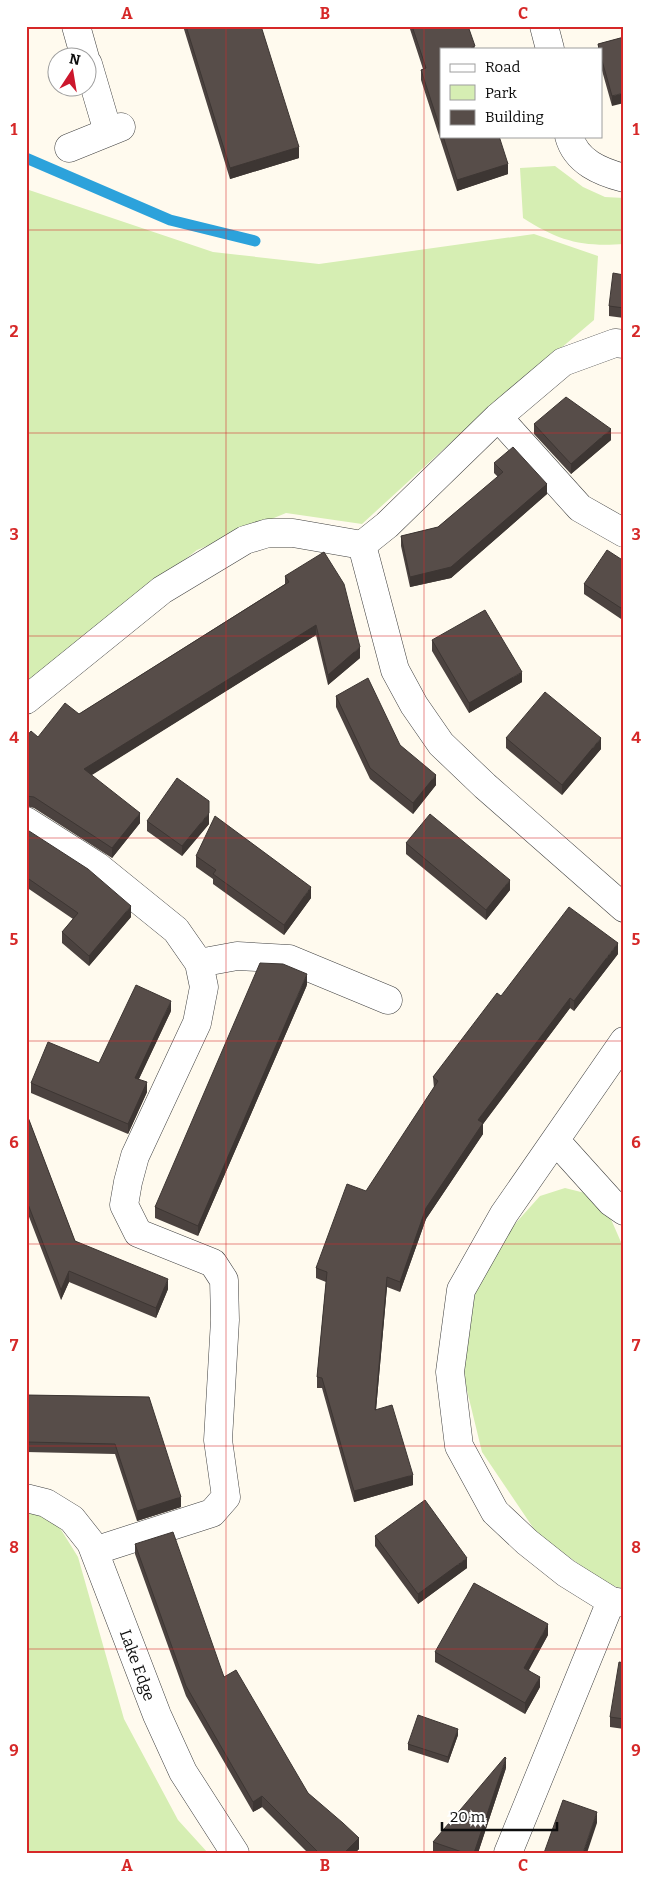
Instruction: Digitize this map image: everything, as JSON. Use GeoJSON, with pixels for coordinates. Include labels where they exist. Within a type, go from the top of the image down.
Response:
{"type":"FeatureCollection","features":[{"type":"Feature","properties":{"kind":"street"},"geometry":{"type":"LineString","coordinates":[[76,26],[82,48]]}},
{"type":"Feature","properties":{"kind":"street"},"geometry":{"type":"LineString","coordinates":[[544,26],[550,48]]}},
{"type":"Feature","properties":{"kind":"street"},"geometry":{"type":"LineString","coordinates":[[68,148],[114,129],[98,89]]}},
{"type":"Feature","properties":{"kind":"street"},"geometry":{"type":"LineString","coordinates":[[570,138],[581,158],[594,168],[624,178]]}},
{"type":"Feature","properties":{"kind":"street"},"geometry":{"type":"LineString","coordinates":[[26,700],[162,590],[245,540],[268,533],[293,533],[362,545],[387,525],[498,417],[563,362],[614,343],[624,344]]}},
{"type":"Feature","properties":{"kind":"street"},"geometry":{"type":"LineString","coordinates":[[498,417],[580,508],[624,533]]}},
{"type":"Feature","properties":{"kind":"street"},"geometry":{"type":"LineString","coordinates":[[362,545],[395,670],[414,704],[441,744],[485,786],[624,908]]}},
{"type":"Feature","properties":{"kind":"street"},"geometry":{"type":"LineString","coordinates":[[26,820],[97,866],[176,930],[199,963],[204,987],[197,1022],[135,1156],[124,1205],[138,1232],[213,1263],[224,1280],[225,1320],[218,1440],[226,1496],[212,1513],[94,1551]]}},
{"type":"Feature","properties":{"kind":"street"},"geometry":{"type":"LineString","coordinates":[[199,963],[237,956],[289,959],[388,1000]]}},
{"type":"Feature","properties":{"kind":"street"},"geometry":{"type":"LineString","coordinates":[[508,1853],[617,1602],[566,1573],[527,1542],[495,1512],[459,1446],[450,1372],[461,1290],[504,1214],[624,1041]]}},
{"type":"Feature","properties":{"kind":"street"},"geometry":{"type":"LineString","coordinates":[[556,1141],[611,1202],[624,1211]]}},
{"type":"Feature","properties":{"kind":"street","name":"Lake Edge"},"geometry":{"type":"LineString","coordinates":[[26,1498],[46,1503],[72,1519],[91,1543],[157,1715],[183,1772],[235,1853]]}},
{"type":"Feature","properties":{"kind":"green space"},"geometry":{"type":"Polygon","coordinates":[[[555,166],[583,187],[605,197],[624,198],[624,244],[609,245],[571,241],[548,232],[523,218],[520,168],[555,166]]]}},
{"type":"Feature","properties":{"kind":"green space"},"geometry":{"type":"Polygon","coordinates":[[[26,189],[213,252],[319,264],[534,234],[598,256],[594,320],[458,436],[362,524],[286,513],[197,550],[26,684],[26,189]]]}},
{"type":"Feature","properties":{"kind":"green space"},"geometry":{"type":"Polygon","coordinates":[[[565,1188],[589,1194],[610,1217],[624,1249],[624,1589],[607,1584],[538,1535],[482,1452],[463,1374],[475,1293],[505,1235],[540,1196],[565,1188]]]}},
{"type":"Feature","properties":{"kind":"green space"},"geometry":{"type":"Polygon","coordinates":[[[26,1509],[50,1512],[78,1557],[124,1719],[178,1820],[208,1853],[26,1853],[26,1509]]]}},
{"type":"Feature","properties":{"kind":"building"},"geometry":{"type":"Polygon","coordinates":[[[186,26],[261,26],[299,147],[230,168],[186,26]]]}},
{"type":"Feature","properties":{"kind":"building"},"geometry":{"type":"Polygon","coordinates":[[[412,26],[468,26],[475,46],[471,48],[440,48],[440,128],[421,70],[426,68],[412,26]]]}},
{"type":"Feature","properties":{"kind":"building"},"geometry":{"type":"Polygon","coordinates":[[[624,37],[624,93],[612,96],[602,61],[602,48],[599,48],[598,44],[624,37]]]}},
{"type":"Feature","properties":{"kind":"building"},"geometry":{"type":"Polygon","coordinates":[[[444,138],[500,138],[508,164],[457,180],[444,138]]]}},
{"type":"Feature","properties":{"kind":"building"},"geometry":{"type":"Polygon","coordinates":[[[613,273],[624,275],[624,308],[609,306],[613,273]]]}},
{"type":"Feature","properties":{"kind":"building"},"geometry":{"type":"Polygon","coordinates":[[[566,397],[611,429],[571,464],[534,424],[566,397]]]}},
{"type":"Feature","properties":{"kind":"building"},"geometry":{"type":"Polygon","coordinates":[[[513,447],[547,484],[451,567],[410,577],[401,536],[438,527],[503,472],[494,463],[513,447]]]}},
{"type":"Feature","properties":{"kind":"building"},"geometry":{"type":"Polygon","coordinates":[[[607,550],[624,561],[624,610],[584,584],[607,550]]]}},
{"type":"Feature","properties":{"kind":"building"},"geometry":{"type":"Polygon","coordinates":[[[324,552],[344,584],[360,647],[328,675],[316,625],[84,769],[140,813],[112,848],[34,797],[26,796],[26,737],[31,731],[38,737],[65,703],[79,714],[289,582],[285,576],[324,552]]]}},
{"type":"Feature","properties":{"kind":"building"},"geometry":{"type":"Polygon","coordinates":[[[485,610],[522,672],[469,703],[432,640],[485,610]]]}},
{"type":"Feature","properties":{"kind":"building"},"geometry":{"type":"Polygon","coordinates":[[[368,678],[400,745],[436,775],[413,803],[370,768],[336,696],[368,678]]]}},
{"type":"Feature","properties":{"kind":"building"},"geometry":{"type":"Polygon","coordinates":[[[545,692],[601,738],[562,785],[506,738],[545,692]]]}},
{"type":"Feature","properties":{"kind":"building"},"geometry":{"type":"Polygon","coordinates":[[[177,778],[209,801],[209,813],[182,846],[147,821],[177,778]]]}},
{"type":"Feature","properties":{"kind":"building"},"geometry":{"type":"Polygon","coordinates":[[[430,814],[510,880],[486,910],[406,843],[430,814]]]}},
{"type":"Feature","properties":{"kind":"building"},"geometry":{"type":"Polygon","coordinates":[[[215,816],[311,887],[284,925],[213,874],[216,870],[196,856],[215,816]]]}},
{"type":"Feature","properties":{"kind":"building"},"geometry":{"type":"Polygon","coordinates":[[[26,829],[88,869],[131,906],[89,956],[62,932],[78,913],[26,877],[26,829]]]}},
{"type":"Feature","properties":{"kind":"building"},"geometry":{"type":"Polygon","coordinates":[[[569,907],[618,943],[574,1001],[570,998],[478,1120],[483,1123],[426,1208],[400,1282],[387,1277],[375,1410],[392,1405],[413,1475],[354,1491],[322,1378],[317,1377],[327,1272],[316,1268],[347,1184],[366,1191],[438,1081],[433,1077],[497,993],[501,996],[569,907]]]}},
{"type":"Feature","properties":{"kind":"building"},"geometry":{"type":"Polygon","coordinates":[[[260,963],[283,964],[307,974],[198,1226],[155,1207],[260,963]]]}},
{"type":"Feature","properties":{"kind":"building"},"geometry":{"type":"Polygon","coordinates":[[[136,985],[171,1001],[135,1078],[147,1082],[128,1124],[31,1083],[48,1042],[99,1063],[136,985]]]}},
{"type":"Feature","properties":{"kind":"building"},"geometry":{"type":"Polygon","coordinates":[[[26,1112],[75,1241],[168,1279],[156,1308],[69,1271],[61,1290],[26,1199],[26,1112]]]}},
{"type":"Feature","properties":{"kind":"building"},"geometry":{"type":"Polygon","coordinates":[[[26,1395],[149,1397],[181,1497],[137,1511],[115,1444],[26,1442],[26,1395]]]}},
{"type":"Feature","properties":{"kind":"building"},"geometry":{"type":"Polygon","coordinates":[[[425,1500],[467,1558],[418,1594],[375,1536],[425,1500]]]}},
{"type":"Feature","properties":{"kind":"building"},"geometry":{"type":"Polygon","coordinates":[[[173,1532],[224,1677],[236,1670],[308,1793],[359,1838],[344,1853],[319,1853],[262,1796],[253,1802],[186,1686],[135,1544],[173,1532]]]}},
{"type":"Feature","properties":{"kind":"building"},"geometry":{"type":"Polygon","coordinates":[[[474,1583],[548,1624],[524,1668],[540,1677],[525,1703],[435,1652],[474,1583]]]}},
{"type":"Feature","properties":{"kind":"building"},"geometry":{"type":"Polygon","coordinates":[[[619,1662],[624,1663],[624,1719],[610,1717],[619,1662]]]}},
{"type":"Feature","properties":{"kind":"building"},"geometry":{"type":"Polygon","coordinates":[[[418,1715],[458,1729],[448,1757],[408,1744],[418,1715]]]}},
{"type":"Feature","properties":{"kind":"building"},"geometry":{"type":"Polygon","coordinates":[[[505,1757],[474,1853],[465,1853],[433,1842],[505,1757]]]}},
{"type":"Feature","properties":{"kind":"building"},"geometry":{"type":"Polygon","coordinates":[[[563,1800],[597,1812],[583,1853],[544,1853],[563,1800]]]}},
{"type":"Feature","properties":{"kind":"waterway"},"geometry":{"type":"LineString","coordinates":[[26,158],[170,220],[255,241]]}}]}
